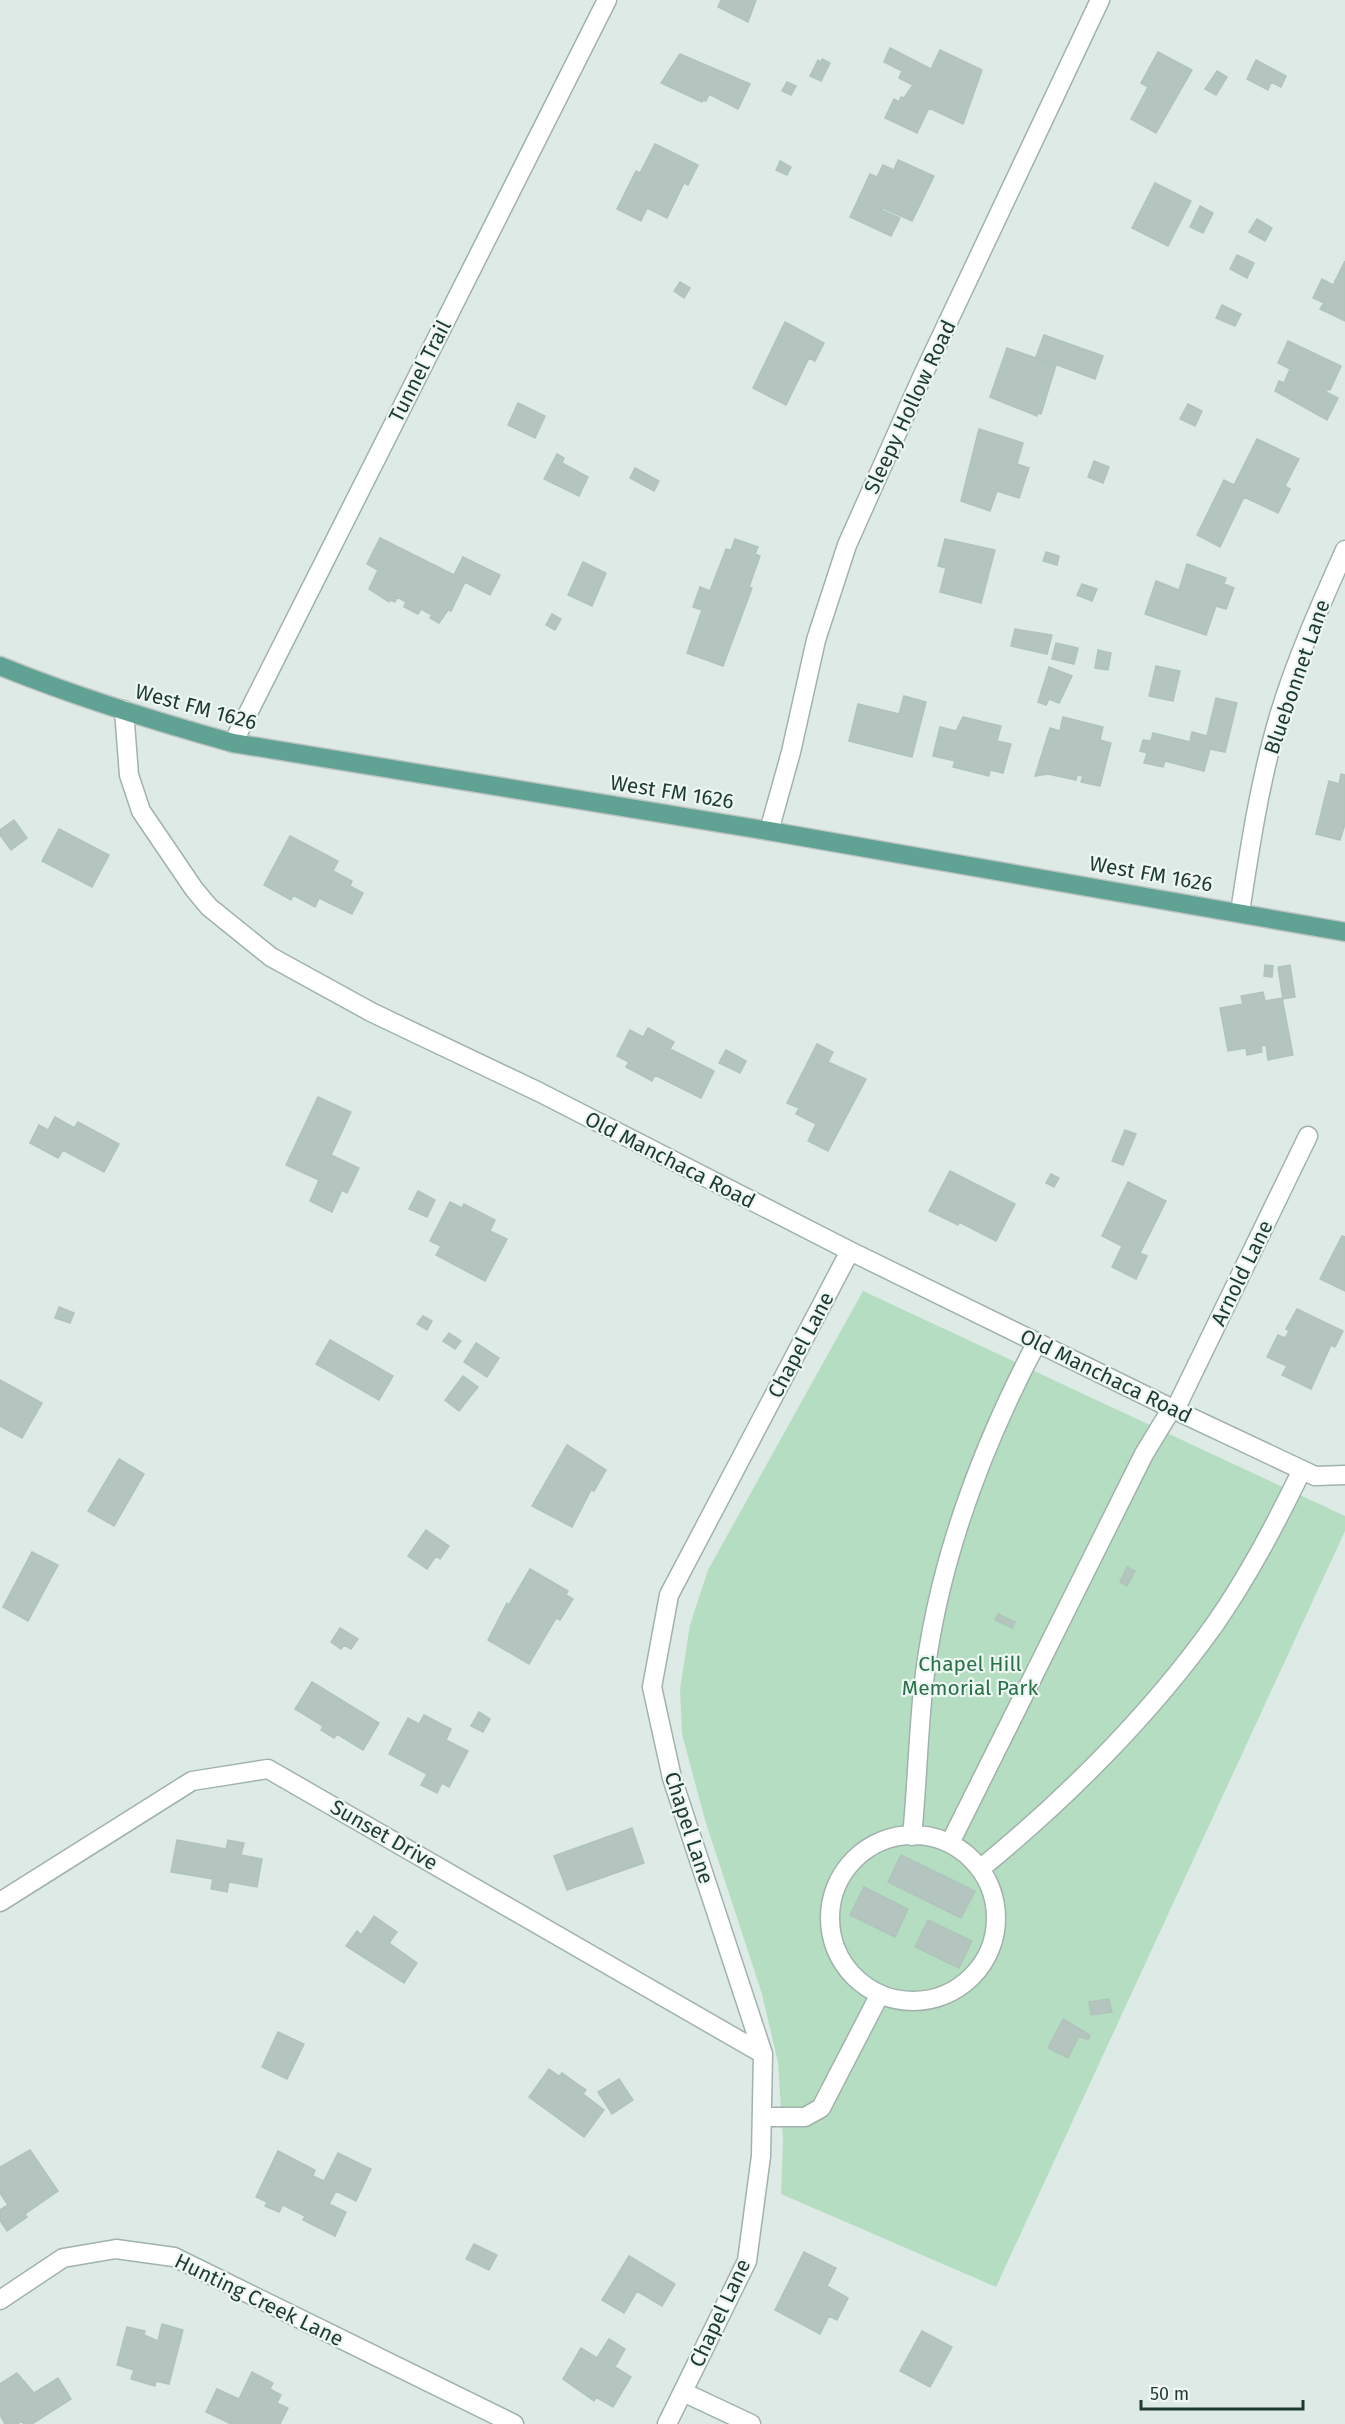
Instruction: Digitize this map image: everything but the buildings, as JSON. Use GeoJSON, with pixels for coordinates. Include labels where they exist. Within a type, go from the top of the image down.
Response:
{"type":"FeatureCollection","features":[{"type":"Feature","properties":{"kind":"main road","name":"West FM 1626"},"geometry":{"type":"LineString","coordinates":[[0,666],[124,710],[233,743],[769,831],[1345,932]]}},
{"type":"Feature","properties":{"kind":"street","name":"Tunnel Trail"},"geometry":{"type":"LineString","coordinates":[[233,743],[607,0]]}},
{"type":"Feature","properties":{"kind":"street","name":"Sleepy Hollow Road"},"geometry":{"type":"LineString","coordinates":[[769,831],[791,752],[816,640],[847,545],[922,377],[1100,0]]}},
{"type":"Feature","properties":{"kind":"street","name":"Bluebonnet Lane"},"geometry":{"type":"LineString","coordinates":[[1240,912],[1255,814],[1280,715],[1320,606],[1345,550]]}},
{"type":"Feature","properties":{"kind":"street","name":"Old Manchaca Road"},"geometry":{"type":"LineString","coordinates":[[124,710],[129,775],[141,811],[194,889],[209,907],[271,957],[371,1012],[539,1092],[850,1251],[1173,1409],[1315,1476],[1345,1475]]}},
{"type":"Feature","properties":{"kind":"street","name":"Arnold Lane"},"geometry":{"type":"LineString","coordinates":[[950,1843],[1144,1454],[1173,1409],[1308,1136]]}},
{"type":"Feature","properties":{"kind":"street","name":"Chapel Lane"},"geometry":{"type":"LineString","coordinates":[[667,2424],[747,2261],[761,2156],[763,2054],[672,1778],[652,1687],[669,1595],[850,1251]]}},
{"type":"Feature","properties":{"kind":"street"},"geometry":{"type":"LineString","coordinates":[[912,1836],[923,1690],[945,1568],[991,1435],[1037,1342]]}},
{"type":"Feature","properties":{"kind":"street"},"geometry":{"type":"LineString","coordinates":[[980,1869],[1011,1844],[1135,1724],[1190,1659],[1217,1621],[1269,1538],[1302,1470]]}},
{"type":"Feature","properties":{"kind":"street","name":"Sunset Drive"},"geometry":{"type":"LineString","coordinates":[[0,1902],[192,1781],[268,1769],[763,2054]]}},
{"type":"Feature","properties":{"kind":"street"},"geometry":{"type":"LineString","coordinates":[[923,1835],[950,1843],[972,1859],[989,1881],[997,1907],[996,1935],[986,1961],[969,1982],[945,1996],[918,2002],[891,1999],[865,1987],[846,1968],[833,1943],[829,1916],[835,1888],[849,1865],[870,1847],[895,1836],[923,1835]]}},
{"type":"Feature","properties":{"kind":"street"},"geometry":{"type":"LineString","coordinates":[[762,2117],[804,2117],[821,2108],[880,1994]]}},
{"type":"Feature","properties":{"kind":"street","name":"Hunting Creek Lane"},"geometry":{"type":"LineString","coordinates":[[0,2300],[63,2258],[116,2249],[174,2257],[514,2424]]}},
{"type":"Feature","properties":{"kind":"street"},"geometry":{"type":"LineString","coordinates":[[683,2392],[751,2424]]}},
{"type":"Feature","properties":{"kind":"green space","name":"Chapel Hill Memorial Park"},"geometry":{"type":"Polygon","coordinates":[[[863,1291],[1345,1516],[1345,1531],[996,2287],[781,2194],[783,2142],[778,2062],[762,1994],[705,1820],[682,1734],[680,1689],[690,1625],[708,1570],[863,1291]]]}}]}
